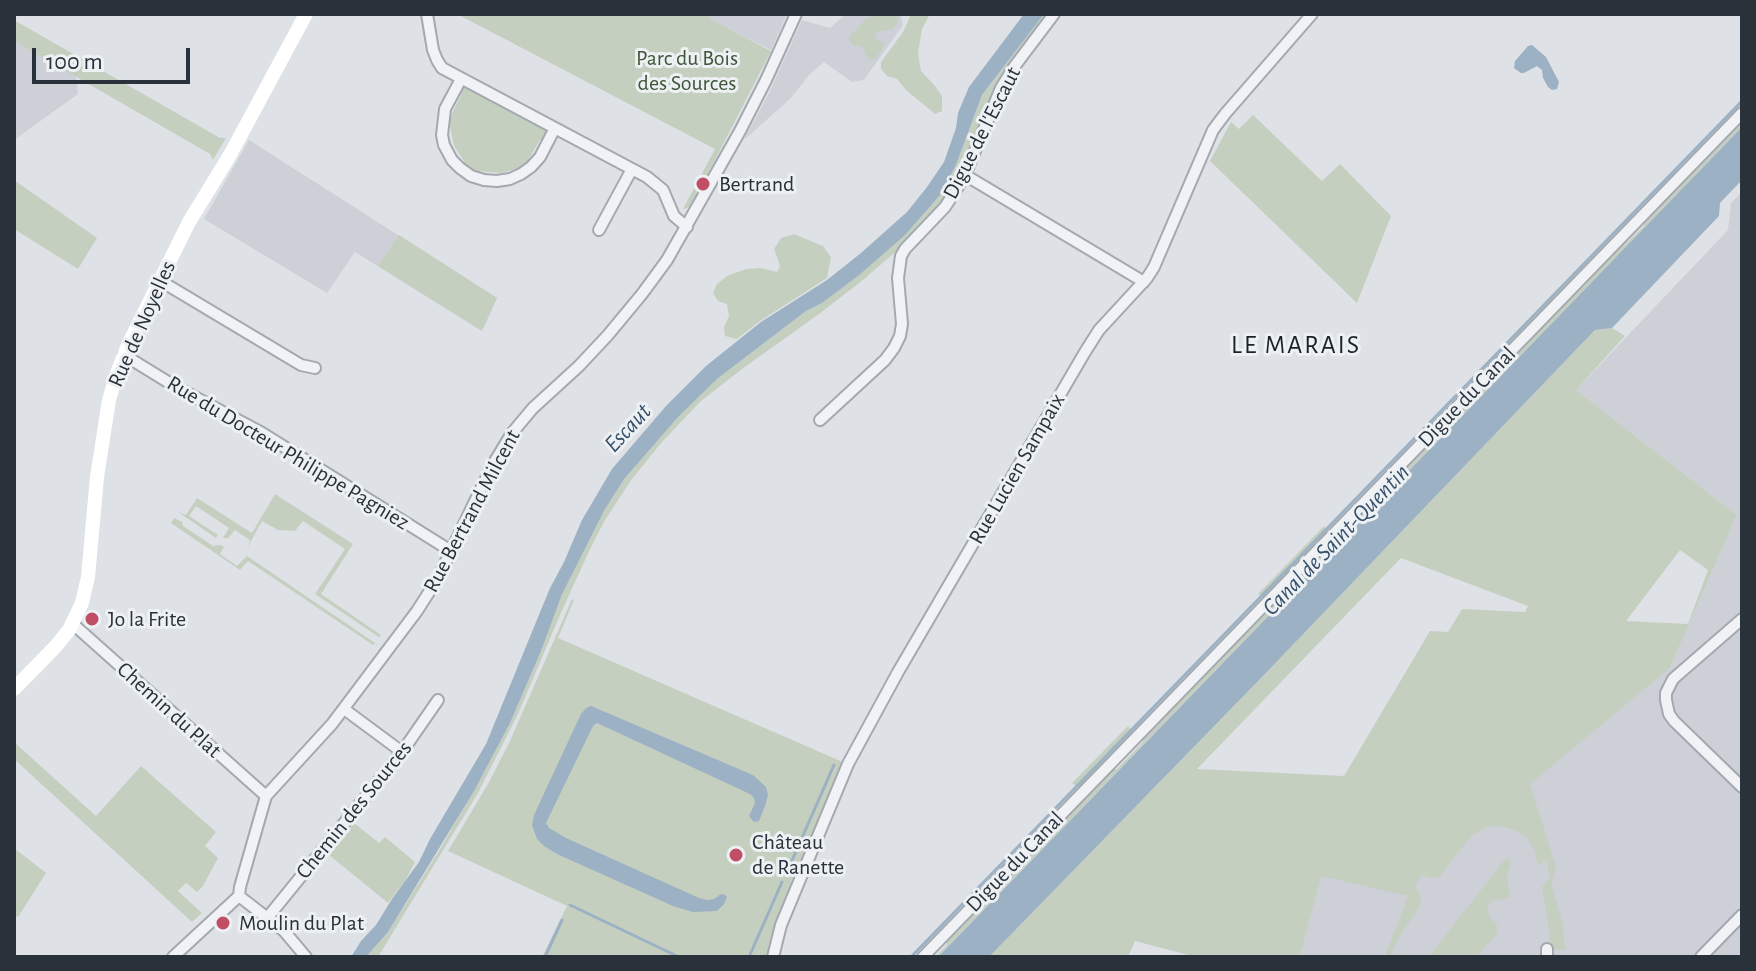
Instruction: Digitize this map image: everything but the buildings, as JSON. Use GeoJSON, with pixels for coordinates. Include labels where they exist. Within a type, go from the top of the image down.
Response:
{"type":"FeatureCollection","features":[{"type":"Feature","properties":{"kind":"street","name":"Rue de Noyelles"},"geometry":{"type":"LineString","coordinates":[[14,689],[56,646],[73,624],[82,603],[109,400],[124,355],[189,222],[218,176],[306,14]]}},
{"type":"Feature","properties":{"kind":"street"},"geometry":{"type":"LineString","coordinates":[[427,14],[437,60],[442,68],[660,186],[676,218],[687,227]]}},
{"type":"Feature","properties":{"kind":"street","name":"Digue de l'Escaut"},"geometry":{"type":"LineString","coordinates":[[820,420],[885,360],[898,341],[902,324],[898,278],[905,249],[945,207],[965,175],[1004,81],[1054,14]]}},
{"type":"Feature","properties":{"kind":"street","name":"Rue Lucien Sampaix"},"geometry":{"type":"LineString","coordinates":[[773,957],[779,928],[856,748],[1085,352],[1106,322],[1154,267],[1213,130],[1312,14]]}},
{"type":"Feature","properties":{"kind":"street","name":"Rue Bertrand Milcent"},"geometry":{"type":"LineString","coordinates":[[239,896],[266,796],[271,788],[321,737],[417,611],[438,578],[498,455],[516,426],[586,359],[659,272],[687,227],[766,80],[795,16]]}},
{"type":"Feature","properties":{"kind":"street"},"geometry":{"type":"LineString","coordinates":[[461,79],[445,109],[442,135],[452,160],[471,176],[497,181],[521,174],[540,157],[555,128]]}},
{"type":"Feature","properties":{"kind":"street","name":"Digue du Canal"},"geometry":{"type":"LineString","coordinates":[[923,957],[1742,113]]}},
{"type":"Feature","properties":{"kind":"street"},"geometry":{"type":"LineString","coordinates":[[599,230],[632,169]]}},
{"type":"Feature","properties":{"kind":"street"},"geometry":{"type":"LineString","coordinates":[[965,175],[1144,282]]}},
{"type":"Feature","properties":{"kind":"street"},"geometry":{"type":"LineString","coordinates":[[159,280],[301,365],[315,368]]}},
{"type":"Feature","properties":{"kind":"street","name":"Rue du Docteur Philippe Pagniez"},"geometry":{"type":"LineString","coordinates":[[124,355],[262,433],[451,551]]}},
{"type":"Feature","properties":{"kind":"street"},"geometry":{"type":"LineString","coordinates":[[1742,619],[1673,679],[1666,700],[1674,721],[1742,787]]}},
{"type":"Feature","properties":{"kind":"street","name":"Chemin du Plat"},"geometry":{"type":"LineString","coordinates":[[73,624],[266,796]]}},
{"type":"Feature","properties":{"kind":"street","name":"Chemin des Sources"},"geometry":{"type":"LineString","coordinates":[[268,917],[402,752],[438,700]]}},
{"type":"Feature","properties":{"kind":"street"},"geometry":{"type":"LineString","coordinates":[[344,709],[402,752]]}},
{"type":"Feature","properties":{"kind":"street"},"geometry":{"type":"LineString","coordinates":[[173,957],[239,896],[290,937],[306,957]]}},
{"type":"Feature","properties":{"kind":"street"},"geometry":{"type":"LineString","coordinates":[[1701,957],[1742,915]]}},
{"type":"Feature","properties":{"kind":"shaded area"},"geometry":{"type":"Polygon","coordinates":[[[711,14],[787,14],[771,50],[709,19],[711,14]]]}},
{"type":"Feature","properties":{"kind":"shaded area"},"geometry":{"type":"Polygon","coordinates":[[[846,14],[900,14],[903,25],[864,80],[852,82],[824,62],[790,99],[744,140],[802,20],[830,28],[846,14]]]}},
{"type":"Feature","properties":{"kind":"shaded area"},"geometry":{"type":"Polygon","coordinates":[[[14,41],[76,76],[78,94],[14,140],[14,41]]]}},
{"type":"Feature","properties":{"kind":"shaded area"},"geometry":{"type":"Polygon","coordinates":[[[249,140],[497,298],[482,331],[355,252],[327,293],[204,219],[249,140]]]}},
{"type":"Feature","properties":{"kind":"shaded area"},"geometry":{"type":"Polygon","coordinates":[[[1742,192],[1742,957],[1300,957],[1320,876],[1670,668],[1737,515],[1576,390],[1728,230],[1731,203],[1742,192]]]}},
{"type":"Feature","properties":{"kind":"green space","name":"Parc du Bois des Sources"},"geometry":{"type":"Polygon","coordinates":[[[457,14],[711,14],[710,19],[771,51],[689,207],[683,209],[715,149],[457,14]]]}},
{"type":"Feature","properties":{"kind":"green space"},"geometry":{"type":"Polygon","coordinates":[[[878,14],[897,14],[898,21],[893,29],[876,32],[875,38],[884,46],[872,60],[865,55],[861,46],[850,42],[849,37],[865,20],[878,14]]]}},
{"type":"Feature","properties":{"kind":"green space"},"geometry":{"type":"Polygon","coordinates":[[[909,14],[930,14],[922,29],[918,53],[921,71],[942,96],[942,111],[935,114],[897,79],[887,76],[881,69],[881,62],[903,32],[909,14]]]}},
{"type":"Feature","properties":{"kind":"green space"},"geometry":{"type":"Polygon","coordinates":[[[1044,14],[1051,14],[995,85],[962,168],[941,204],[901,247],[863,280],[701,401],[632,479],[590,549],[518,714],[478,793],[378,957],[366,957],[388,932],[485,770],[510,723],[561,594],[605,509],[625,478],[678,416],[717,379],[806,311],[858,276],[940,195],[956,165],[982,95],[1044,14]]]}},
{"type":"Feature","properties":{"kind":"green space"},"geometry":{"type":"Polygon","coordinates":[[[14,20],[220,138],[226,138],[213,160],[210,154],[14,41],[14,20]]]}},
{"type":"Feature","properties":{"kind":"green space"},"geometry":{"type":"Polygon","coordinates":[[[465,86],[546,128],[546,137],[540,140],[527,166],[501,173],[480,171],[476,174],[465,167],[446,122],[461,95],[459,90],[465,86]]]}},
{"type":"Feature","properties":{"kind":"green space"},"geometry":{"type":"Polygon","coordinates":[[[1253,115],[1322,181],[1340,164],[1391,216],[1357,303],[1210,161],[1231,122],[1239,129],[1253,115]]]}},
{"type":"Feature","properties":{"kind":"green space"},"geometry":{"type":"Polygon","coordinates":[[[1742,119],[1742,127],[938,957],[935,957],[947,945],[946,940],[1113,767],[1116,770],[1143,742],[1142,738],[1334,541],[1338,541],[1357,521],[1357,517],[1619,246],[1644,226],[1643,221],[1742,119]]]}},
{"type":"Feature","properties":{"kind":"green space"},"geometry":{"type":"Polygon","coordinates":[[[14,180],[97,238],[78,269],[14,229],[14,180]]]}},
{"type":"Feature","properties":{"kind":"green space"},"geometry":{"type":"Polygon","coordinates":[[[794,234],[823,246],[831,257],[827,278],[737,339],[725,336],[724,327],[729,316],[727,304],[718,301],[713,293],[717,284],[727,276],[746,269],[761,268],[777,272],[780,266],[774,249],[781,238],[794,234]]]}},
{"type":"Feature","properties":{"kind":"green space"},"geometry":{"type":"Polygon","coordinates":[[[399,235],[497,298],[482,331],[378,266],[399,235]]]}},
{"type":"Feature","properties":{"kind":"green space"},"geometry":{"type":"Polygon","coordinates":[[[1612,328],[1625,336],[1576,390],[1737,515],[1670,668],[1530,784],[1556,867],[1552,881],[1563,925],[1565,950],[1550,949],[1542,887],[1550,878],[1547,860],[1538,865],[1527,838],[1515,830],[1500,826],[1487,827],[1472,835],[1439,877],[1422,875],[1415,885],[1421,896],[1420,906],[1390,957],[1385,957],[1408,896],[1321,876],[1300,957],[1196,957],[1135,941],[1128,957],[989,957],[1262,677],[1595,330],[1612,328]],[[1680,550],[1626,621],[1688,624],[1708,570],[1680,550]],[[1401,558],[1197,769],[1344,776],[1430,631],[1448,632],[1462,609],[1525,612],[1528,606],[1401,558]]]}},
{"type":"Feature","properties":{"kind":"green space"},"geometry":{"type":"Polygon","coordinates":[[[275,494],[353,544],[321,594],[381,635],[379,637],[315,594],[345,549],[303,521],[295,531],[278,530],[262,521],[247,548],[250,540],[235,530],[228,538],[223,538],[229,528],[196,506],[189,516],[218,535],[216,538],[178,512],[186,515],[197,498],[252,533],[275,494]]]}},
{"type":"Feature","properties":{"kind":"green space"},"geometry":{"type":"Polygon","coordinates":[[[174,518],[213,546],[224,547],[220,554],[237,566],[247,556],[375,643],[373,645],[248,561],[240,570],[171,523],[174,518]]]}},
{"type":"Feature","properties":{"kind":"green space"},"geometry":{"type":"Polygon","coordinates":[[[1324,526],[1329,534],[1267,599],[1258,594],[1324,526]]]}},
{"type":"Feature","properties":{"kind":"green space"},"geometry":{"type":"Polygon","coordinates":[[[572,599],[558,638],[845,763],[791,882],[794,884],[775,926],[769,957],[542,957],[567,906],[448,851],[510,741],[572,599]]]}},
{"type":"Feature","properties":{"kind":"green space"},"geometry":{"type":"Polygon","coordinates":[[[1128,726],[1134,733],[1080,789],[1072,783],[1128,726]]]}},
{"type":"Feature","properties":{"kind":"green space"},"geometry":{"type":"Polygon","coordinates":[[[14,742],[96,816],[141,766],[216,832],[205,846],[218,858],[203,886],[197,892],[186,883],[178,891],[202,913],[192,922],[14,759],[14,742]]]}},
{"type":"Feature","properties":{"kind":"green space"},"geometry":{"type":"Polygon","coordinates":[[[354,823],[379,843],[385,837],[415,862],[388,903],[328,854],[354,823]]]}},
{"type":"Feature","properties":{"kind":"green space"},"geometry":{"type":"Polygon","coordinates":[[[14,848],[46,873],[18,917],[14,915],[14,848]]]}},
{"type":"Feature","properties":{"kind":"green space"},"geometry":{"type":"Polygon","coordinates":[[[1505,859],[1511,862],[1507,876],[1510,895],[1491,901],[1487,909],[1491,920],[1496,922],[1498,932],[1477,957],[1429,957],[1505,859]]]}},
{"type":"Feature","properties":{"kind":"water"},"geometry":{"type":"Polygon","coordinates":[[[1024,14],[1044,14],[982,95],[956,165],[940,195],[905,235],[858,276],[806,311],[717,379],[678,417],[625,478],[605,509],[562,594],[510,723],[474,791],[388,932],[366,957],[351,957],[419,862],[486,744],[550,588],[582,520],[612,469],[666,406],[706,366],[761,322],[827,280],[907,212],[944,162],[969,87],[1024,14]]]}},
{"type":"Feature","properties":{"kind":"water"},"geometry":{"type":"Polygon","coordinates":[[[1532,45],[1546,57],[1559,82],[1557,89],[1548,87],[1542,70],[1537,66],[1524,73],[1514,68],[1515,61],[1532,45]]]}},
{"type":"Feature","properties":{"kind":"water"},"geometry":{"type":"Polygon","coordinates":[[[1742,127],[1742,180],[1720,203],[1719,216],[1612,328],[1595,330],[989,957],[938,957],[1742,127]]]}},
{"type":"Feature","properties":{"kind":"water"},"geometry":{"type":"Polygon","coordinates":[[[591,706],[753,775],[766,787],[768,795],[765,806],[759,821],[754,822],[749,816],[755,803],[750,794],[597,723],[546,823],[566,838],[699,898],[707,900],[725,895],[724,904],[717,911],[693,912],[673,906],[557,854],[537,839],[532,825],[534,815],[581,714],[591,706]]]}},
{"type":"Feature","properties":{"kind":"waterway","name":"Canal de Saint-Quentin"},"geometry":{"type":"LineString","coordinates":[[911,957],[1742,101]]}},
{"type":"Feature","properties":{"kind":"waterway"},"geometry":{"type":"LineString","coordinates":[[790,865],[834,765]]}},
{"type":"Feature","properties":{"kind":"waterway"},"geometry":{"type":"LineString","coordinates":[[749,957],[782,882]]}},
{"type":"Feature","properties":{"kind":"waterway"},"geometry":{"type":"LineString","coordinates":[[570,905],[679,957]]}},
{"type":"Feature","properties":{"kind":"waterway"},"geometry":{"type":"LineString","coordinates":[[545,957],[562,920]]}},
{"type":"Feature","properties":{"kind":"place","name":"Bertrand"},"geometry":{"type":"Point","coordinates":[703,184]}},
{"type":"Feature","properties":{"kind":"place","name":"Jo la Frite"},"geometry":{"type":"Point","coordinates":[92,619]}},
{"type":"Feature","properties":{"kind":"place","name":"Château de Ranette"},"geometry":{"type":"Point","coordinates":[736,855]}},
{"type":"Feature","properties":{"kind":"place","name":"Moulin du Plat"},"geometry":{"type":"Point","coordinates":[223,923]}},
{"type":"Feature","properties":{"kind":"district","name":"LE MARAIS"},"geometry":{"type":"Point","coordinates":[1296,345]}},
{"type":"Feature","properties":{"kind":"water label","name":"Escaut"},"geometry":{"type":"Point","coordinates":[628,428]}}]}
